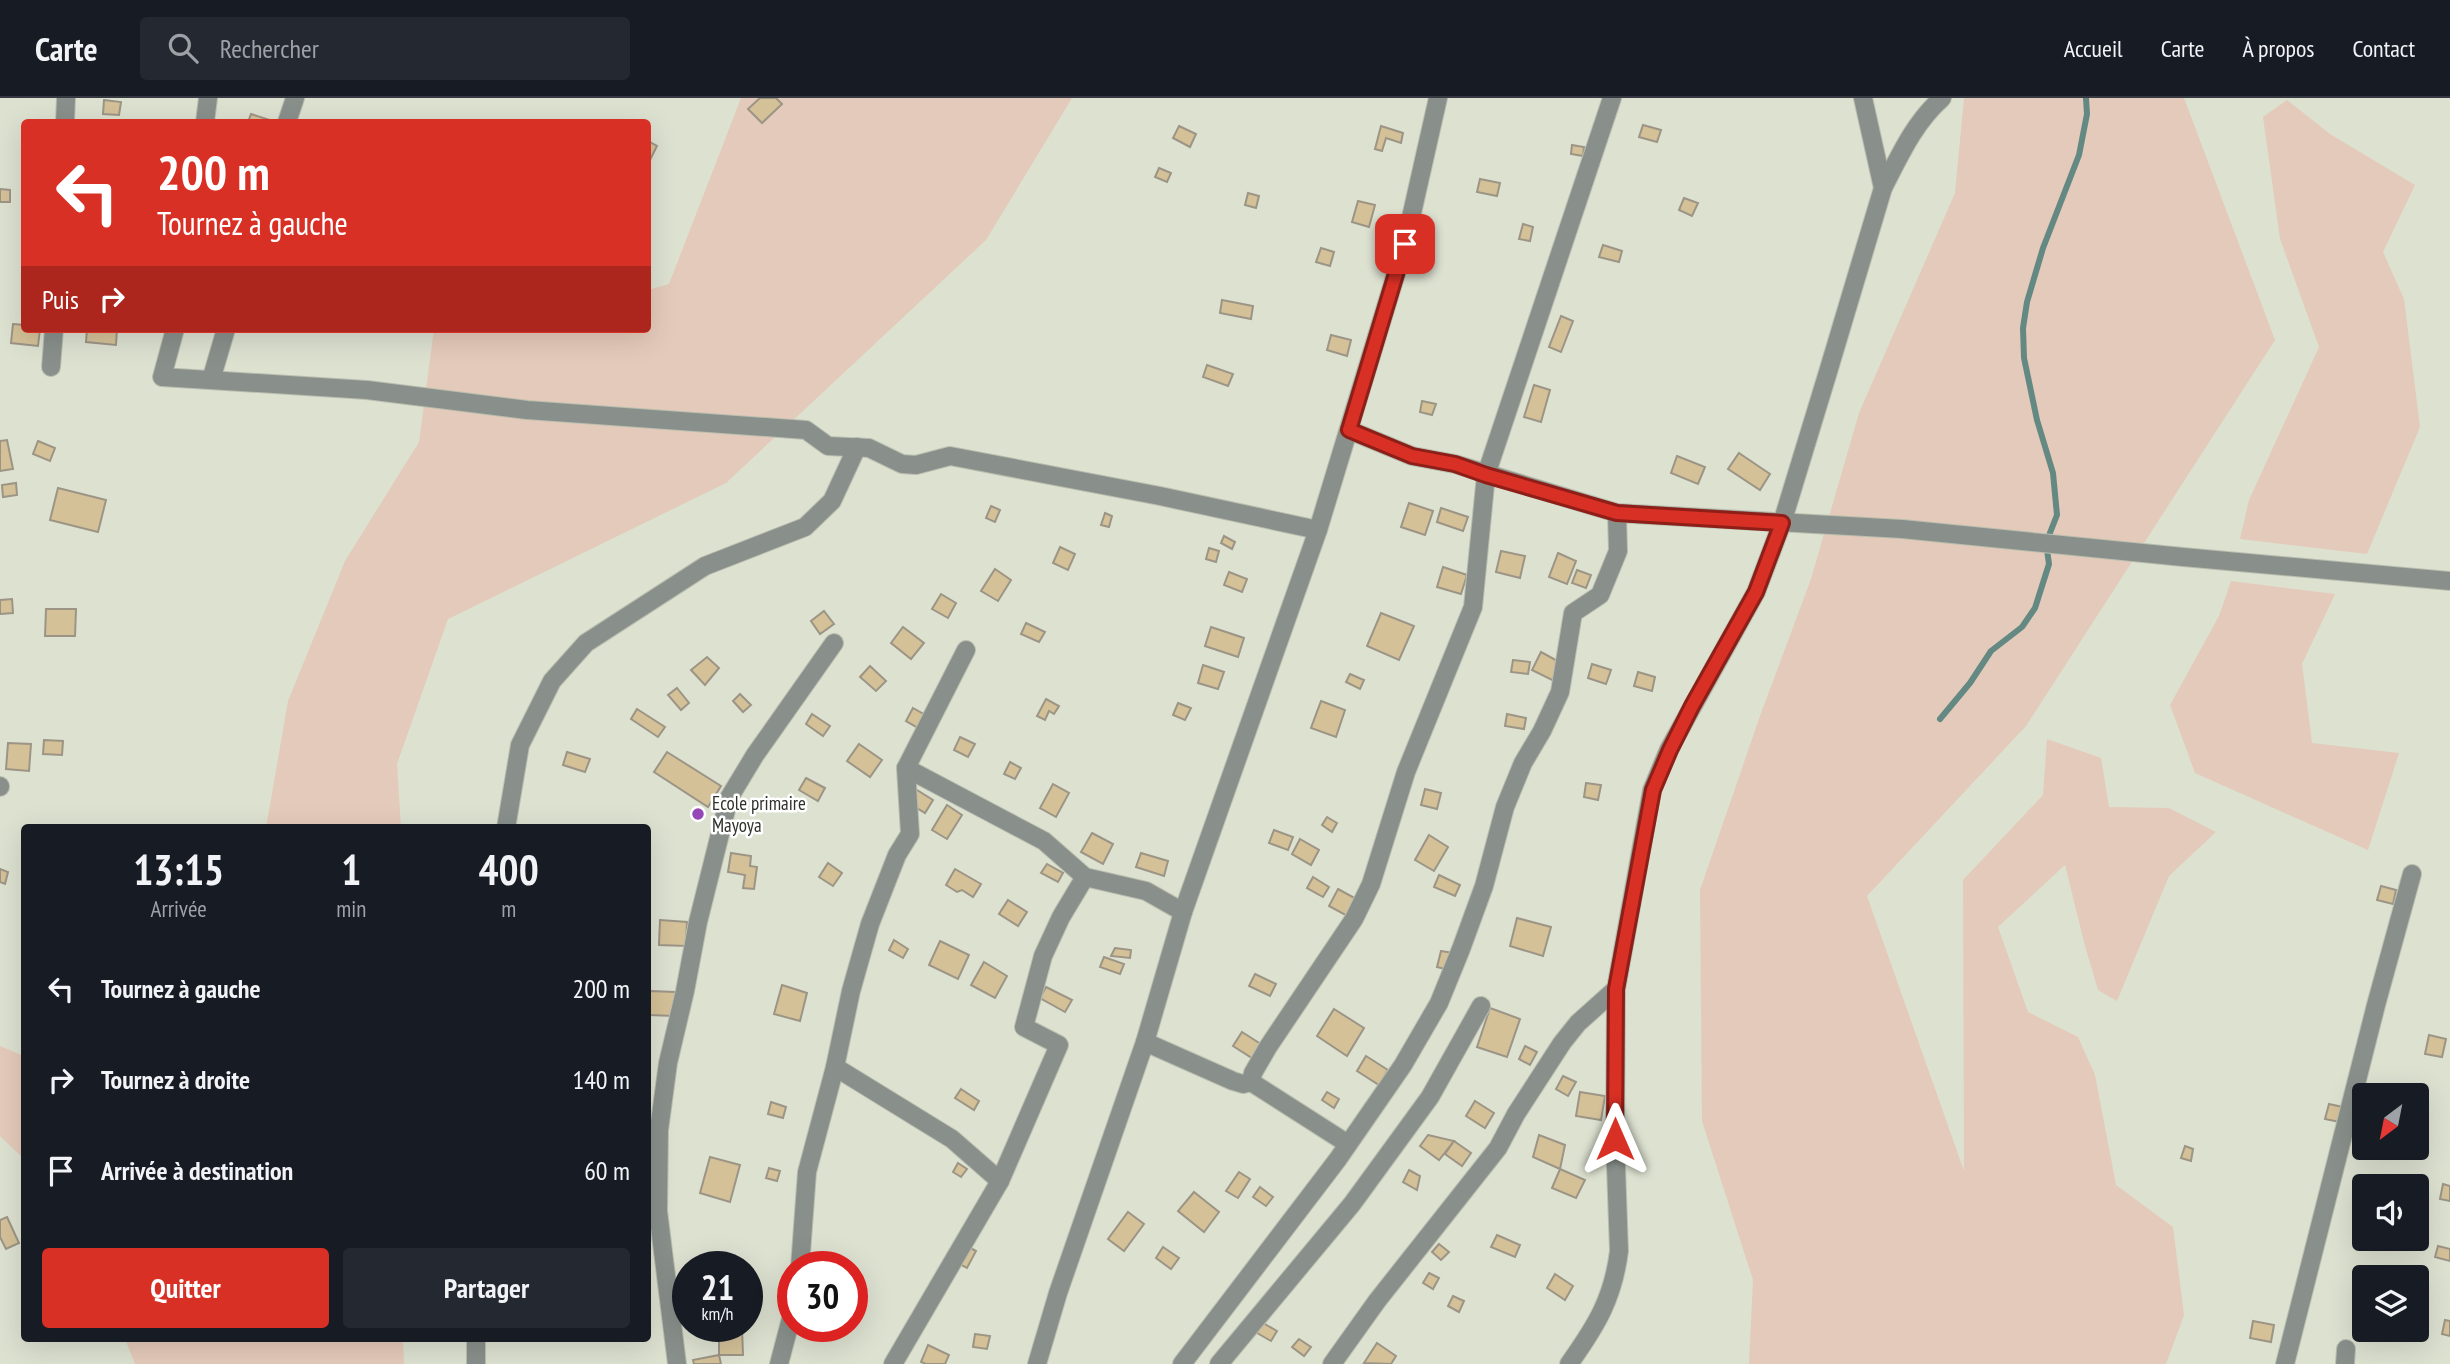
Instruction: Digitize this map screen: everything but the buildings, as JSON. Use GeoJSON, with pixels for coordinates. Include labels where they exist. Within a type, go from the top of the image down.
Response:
{"type":"FeatureCollection","features":[{"type":"Feature","properties":{"kind":"street"},"geometry":{"type":"LineString","coordinates":[[65,119],[66,98]]}},
{"type":"Feature","properties":{"kind":"street"},"geometry":{"type":"LineString","coordinates":[[205,119],[208,98]]}},
{"type":"Feature","properties":{"kind":"street"},"geometry":{"type":"LineString","coordinates":[[288,119],[295,98]]}},
{"type":"Feature","properties":{"kind":"street"},"geometry":{"type":"LineString","coordinates":[[1037,1364],[1058,1293],[1145,1042],[1183,912],[1318,530],[1405,244],[1438,98]]}},
{"type":"Feature","properties":{"kind":"street"},"geometry":{"type":"LineString","coordinates":[[1251,1082],[1253,1073],[1268,1047],[1366,898],[1406,772],[1473,607],[1486,475],[1612,98]]}},
{"type":"Feature","properties":{"kind":"street"},"geometry":{"type":"LineString","coordinates":[[1863,98],[1884,188]]}},
{"type":"Feature","properties":{"kind":"street"},"geometry":{"type":"LineString","coordinates":[[1569,1364],[1605,1309],[1617,1268],[1616,989],[1653,790],[1692,706],[1756,592],[1782,523],[1884,188],[1910,135],[1942,98]]}},
{"type":"Feature","properties":{"kind":"street"},"geometry":{"type":"LineString","coordinates":[[51,367],[54,333]]}},
{"type":"Feature","properties":{"kind":"street"},"geometry":{"type":"LineString","coordinates":[[174,333],[162,377],[367,390],[527,410],[806,430],[828,446],[869,448],[902,464],[916,465],[950,456],[1318,530]]}},
{"type":"Feature","properties":{"kind":"street"},"geometry":{"type":"LineString","coordinates":[[211,380],[225,333]]}},
{"type":"Feature","properties":{"kind":"street"},"geometry":{"type":"LineString","coordinates":[[1349,430],[1412,456],[1455,464],[1617,513],[1902,529],[2450,581]]}},
{"type":"Feature","properties":{"kind":"street"},"geometry":{"type":"LineString","coordinates":[[507,824],[520,745],[552,681],[586,643],[705,566],[805,527],[832,501],[858,447]]}},
{"type":"Feature","properties":{"kind":"street"},"geometry":{"type":"LineString","coordinates":[[1182,1364],[1348,1144],[1403,1065],[1443,992],[1484,886],[1506,807],[1523,763],[1560,692],[1573,613],[1600,595],[1618,551],[1617,513]]}},
{"type":"Feature","properties":{"kind":"street"},"geometry":{"type":"LineString","coordinates":[[677,1364],[658,1211],[659,1130],[668,1063],[698,922],[729,798],[755,755],[834,643]]}},
{"type":"Feature","properties":{"kind":"street"},"geometry":{"type":"LineString","coordinates":[[801,1251],[807,1172],[835,1066],[851,991],[870,925],[897,855],[910,834],[906,768],[966,650]]}},
{"type":"Feature","properties":{"kind":"street"},"geometry":{"type":"LineString","coordinates":[[906,768],[1044,841],[1085,877],[1146,891],[1183,912]]}},
{"type":"Feature","properties":{"kind":"street"},"geometry":{"type":"LineString","coordinates":[[2284,1364],[2412,874]]}},
{"type":"Feature","properties":{"kind":"street"},"geometry":{"type":"LineString","coordinates":[[893,1364],[999,1181],[1059,1045],[1024,1027],[1043,956],[1061,917],[1085,877]]}},
{"type":"Feature","properties":{"kind":"street"},"geometry":{"type":"LineString","coordinates":[[1332,1364],[1377,1301],[1499,1149],[1517,1114],[1562,1043],[1578,1023],[1616,989]]}},
{"type":"Feature","properties":{"kind":"street"},"geometry":{"type":"LineString","coordinates":[[1219,1364],[1352,1204],[1430,1097],[1481,1006]]}},
{"type":"Feature","properties":{"kind":"street"},"geometry":{"type":"LineString","coordinates":[[1145,1042],[1233,1081],[1243,1084],[1251,1082],[1348,1144]]}},
{"type":"Feature","properties":{"kind":"street"},"geometry":{"type":"LineString","coordinates":[[835,1066],[952,1139],[999,1181]]}},
{"type":"Feature","properties":{"kind":"street"},"geometry":{"type":"LineString","coordinates":[[476,1342],[476,1364]]}},
{"type":"Feature","properties":{"kind":"street"},"geometry":{"type":"LineString","coordinates":[[779,1364],[785,1342]]}},
{"type":"Feature","properties":{"kind":"shaded area"},"geometry":{"type":"Polygon","coordinates":[[[741,98],[1072,98],[986,240],[726,483],[448,619],[397,764],[401,824],[267,824],[288,701],[345,561],[419,442],[433,333],[651,333],[651,289],[669,284],[741,98]]]}},
{"type":"Feature","properties":{"kind":"shaded area"},"geometry":{"type":"Polygon","coordinates":[[[1964,98],[2184,98],[2275,340],[2026,726],[1867,896],[1964,1171],[1963,880],[2043,795],[2047,739],[2101,758],[2109,807],[2169,808],[2216,832],[2169,876],[2117,1001],[2098,990],[2065,865],[1998,927],[2028,1012],[2078,1037],[2095,1075],[2116,1185],[2173,1227],[2184,1315],[2166,1364],[1749,1364],[1753,1280],[1702,1121],[1700,890],[1811,579],[1859,413],[1955,193],[1964,98]]]}},
{"type":"Feature","properties":{"kind":"shaded area"},"geometry":{"type":"Polygon","coordinates":[[[2287,100],[2330,134],[2415,185],[2383,252],[2404,299],[2420,427],[2367,554],[2240,539],[2249,500],[2319,347],[2280,239],[2263,117],[2287,100]]]}},
{"type":"Feature","properties":{"kind":"shaded area"},"geometry":{"type":"Polygon","coordinates":[[[2231,581],[2335,594],[2302,664],[2312,743],[2399,753],[2368,850],[2195,773],[2170,705],[2219,616],[2231,581]]]}},
{"type":"Feature","properties":{"kind":"shaded area"},"geometry":{"type":"Polygon","coordinates":[[[0,1046],[21,1055],[21,1156],[0,1136],[0,1046]]]}},
{"type":"Feature","properties":{"kind":"shaded area"},"geometry":{"type":"Polygon","coordinates":[[[126,1342],[403,1342],[404,1364],[135,1364],[126,1342]]]}},
{"type":"Feature","properties":{"kind":"waterway"},"geometry":{"type":"LineString","coordinates":[[1940,719],[1970,683],[1991,651],[2022,627],[2035,608],[2049,564],[2046,543],[2057,515],[2053,473],[2037,420],[2024,358],[2023,328],[2027,302],[2043,248],[2079,155],[2087,114],[2086,98]]}},
{"type":"Feature","properties":{"kind":"place","name":"Ecole primaire Mayoya"},"geometry":{"type":"Point","coordinates":[698,814]}},
{"type":"Feature","properties":{"kind":"route"},"geometry":{"type":"LineString","coordinates":[[1405,244],[1349,430],[1389,449],[1455,464],[1617,513],[1782,523],[1756,592],[1692,706],[1653,790],[1616,989],[1615,1139]]}}]}
